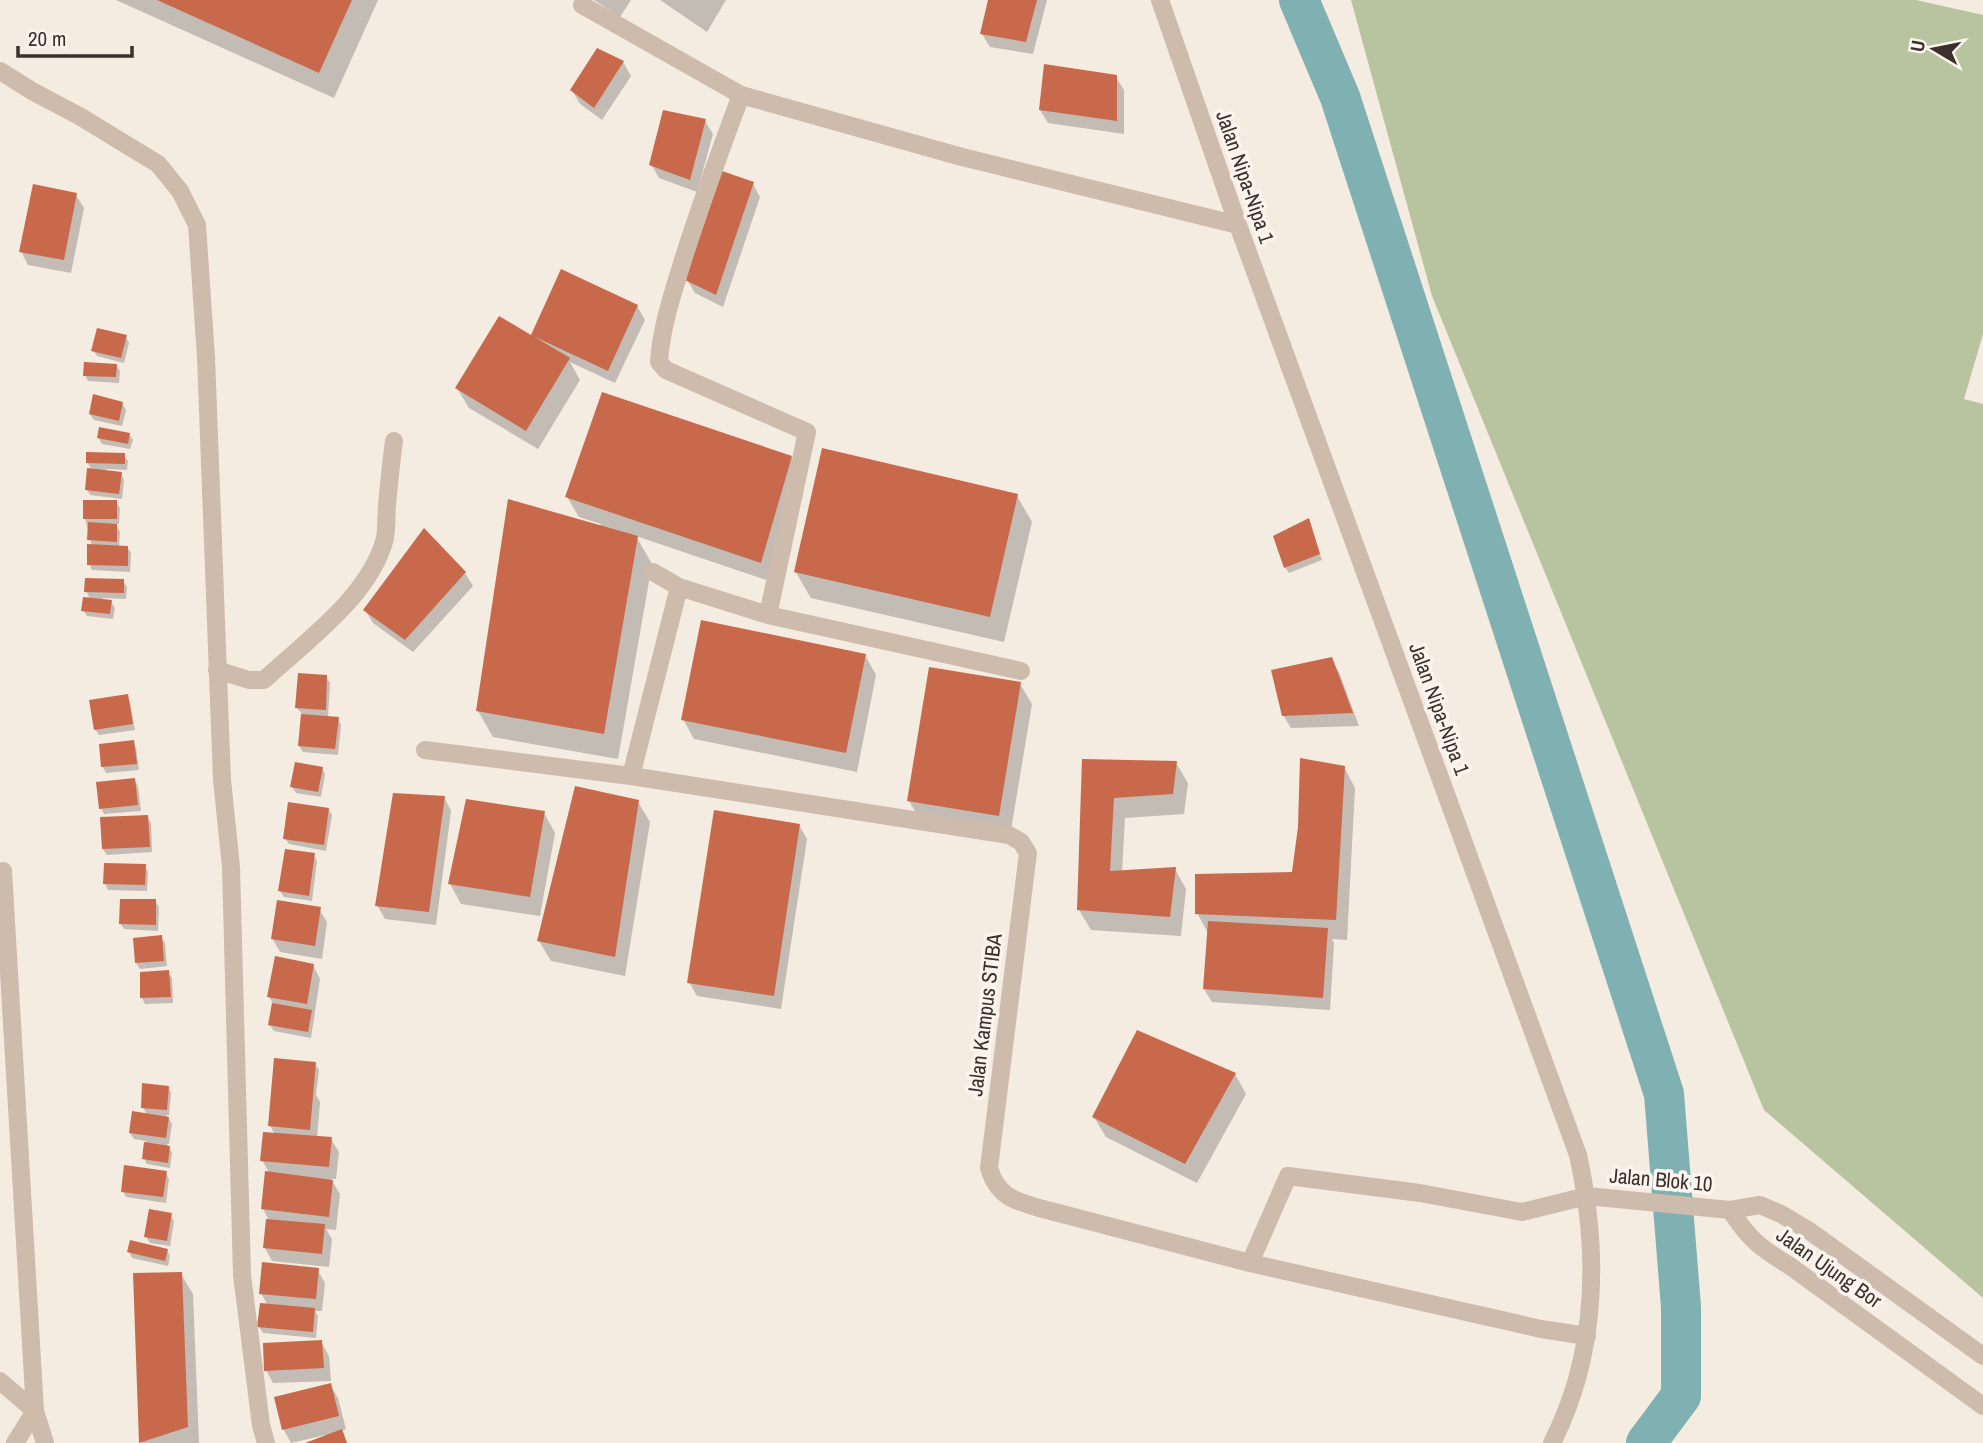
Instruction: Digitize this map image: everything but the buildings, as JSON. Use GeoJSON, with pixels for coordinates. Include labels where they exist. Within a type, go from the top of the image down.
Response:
{"type":"FeatureCollection","features":[{"type":"Feature","properties":{"kind":"street","name":"Jalan Nipa-Nipa 1"},"geometry":{"type":"LineString","coordinates":[[1160,0],[1238,225],[1578,1155],[1591,1228],[1592,1289],[1587,1336],[1573,1395],[1552,1443]]}},
{"type":"Feature","properties":{"kind":"street"},"geometry":{"type":"LineString","coordinates":[[582,5],[741,95],[962,157],[1238,225]]}},
{"type":"Feature","properties":{"kind":"street"},"geometry":{"type":"LineString","coordinates":[[0,71],[158,164],[180,191],[197,225],[206,357],[222,780],[231,867],[242,1275],[261,1426],[266,1443]]}},
{"type":"Feature","properties":{"kind":"street"},"geometry":{"type":"LineString","coordinates":[[741,95],[693,225],[667,311],[659,362],[666,370],[807,432],[768,615]]}},
{"type":"Feature","properties":{"kind":"street"},"geometry":{"type":"LineString","coordinates":[[217,670],[249,680],[264,680],[306,643],[358,588],[378,559],[386,535],[394,441]]}},
{"type":"Feature","properties":{"kind":"street"},"geometry":{"type":"LineString","coordinates":[[653,572],[679,587],[768,615],[1021,671]]}},
{"type":"Feature","properties":{"kind":"street"},"geometry":{"type":"LineString","coordinates":[[631,776],[679,587]]}},
{"type":"Feature","properties":{"kind":"street","name":"Jalan Kampus STIBA"},"geometry":{"type":"LineString","coordinates":[[425,750],[631,776],[1009,835],[1021,842],[1028,853],[989,1168],[993,1182],[1002,1192],[1013,1200],[1043,1209],[1250,1263],[1541,1329],[1587,1336]]}},
{"type":"Feature","properties":{"kind":"street"},"geometry":{"type":"LineString","coordinates":[[0,877],[3,871],[35,1411],[45,1443]]}},
{"type":"Feature","properties":{"kind":"street","name":"Jalan Blok 10"},"geometry":{"type":"LineString","coordinates":[[1250,1263],[1288,1176],[1420,1193],[1522,1212],[1587,1196],[1730,1210]]}},
{"type":"Feature","properties":{"kind":"street","name":"Jalan Ujung Bor"},"geometry":{"type":"LineString","coordinates":[[1983,1356],[1811,1232],[1781,1214],[1760,1205],[1730,1210],[1760,1248],[1790,1266],[1983,1406]]}},
{"type":"Feature","properties":{"kind":"street"},"geometry":{"type":"LineString","coordinates":[[0,1381],[35,1411]]}},
{"type":"Feature","properties":{"kind":"street"},"geometry":{"type":"LineString","coordinates":[[15,1443],[35,1411]]}},
{"type":"Feature","properties":{"kind":"green space"},"geometry":{"type":"Polygon","coordinates":[[[1351,0],[1916,0],[1983,15],[1983,334],[1964,399],[1983,404],[1983,1298],[1764,1110],[1432,296],[1351,0]]]}},
{"type":"Feature","properties":{"kind":"waterway"},"geometry":{"type":"LineString","coordinates":[[1299,0],[1340,97],[1664,1094],[1681,1307],[1681,1396],[1646,1443]]}}]}
